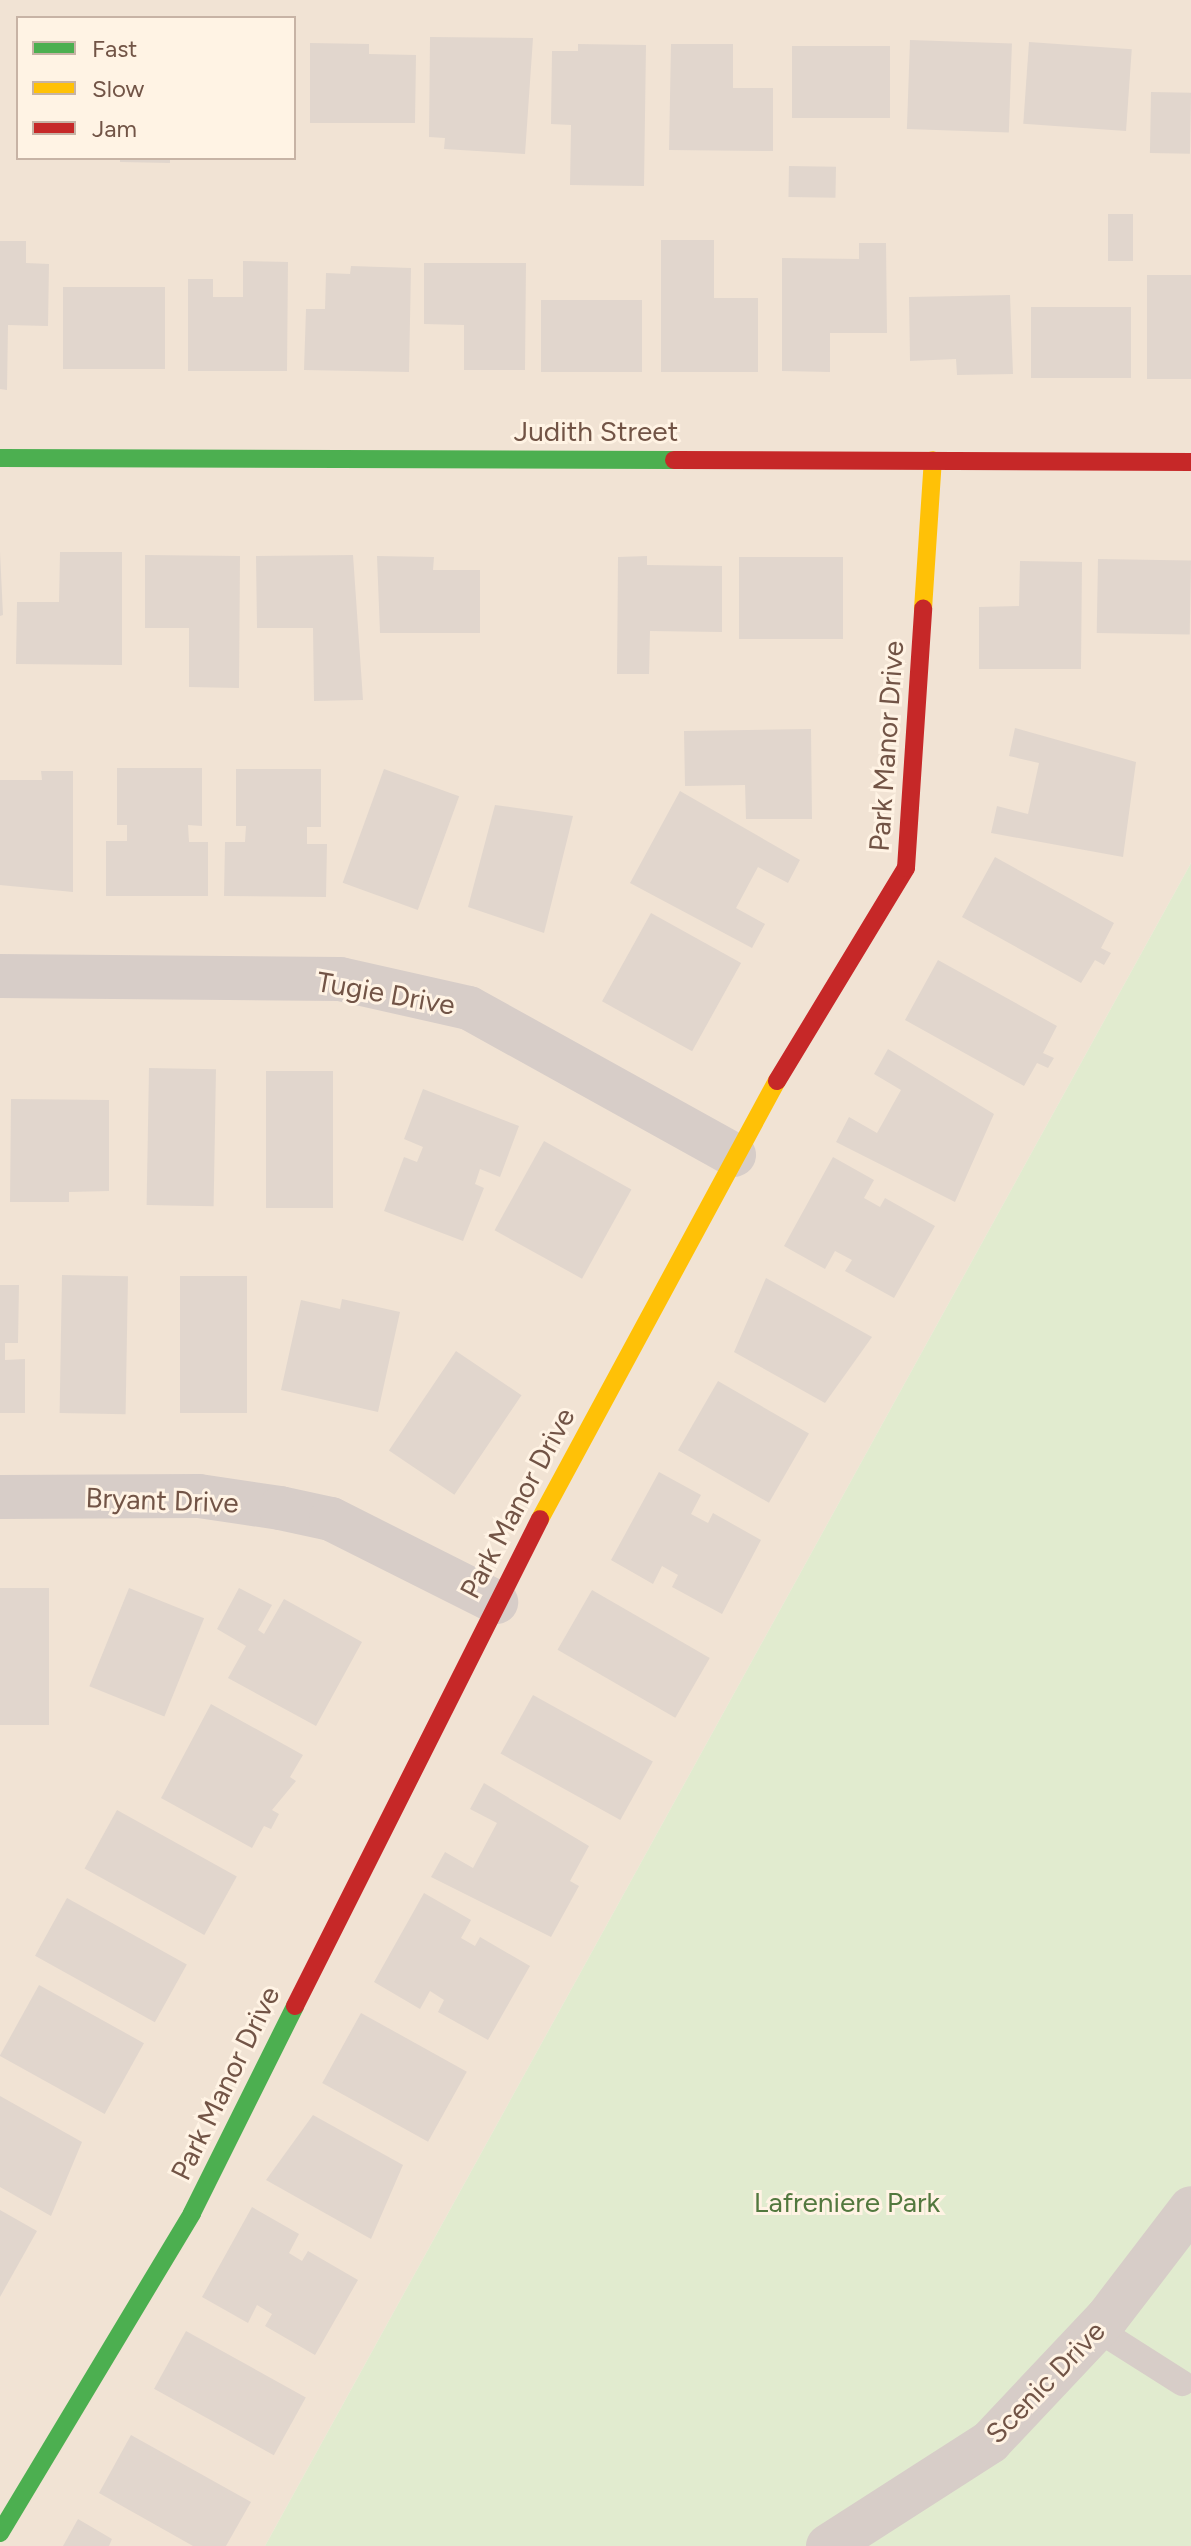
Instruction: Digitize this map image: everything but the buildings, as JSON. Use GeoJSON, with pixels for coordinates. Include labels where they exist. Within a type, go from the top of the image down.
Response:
{"type":"FeatureCollection","features":[{"type":"Feature","properties":{"kind":"street","name":"Judith Street"},"geometry":{"type":"LineString","coordinates":[[0,458],[1191,462]]}},
{"type":"Feature","properties":{"kind":"street","name":"Park Manor Drive"},"geometry":{"type":"LineString","coordinates":[[0,2533],[192,2213],[496,1602],[734,1155],[906,868],[933,460]]}},
{"type":"Feature","properties":{"kind":"street","name":"Tugie Drive"},"geometry":{"type":"LineString","coordinates":[[0,976],[340,979],[469,1008],[734,1155]]}},
{"type":"Feature","properties":{"kind":"street","name":"Bryant Drive"},"geometry":{"type":"LineString","coordinates":[[0,1497],[199,1496],[280,1508],[331,1519],[496,1602]]}},
{"type":"Feature","properties":{"kind":"street","name":"Scenic Drive"},"geometry":{"type":"LineString","coordinates":[[828,2546],[990,2442],[1097,2329],[1191,2208]]}},
{"type":"Feature","properties":{"kind":"lane"},"geometry":{"type":"LineString","coordinates":[[1097,2329],[1182,2383]]}},
{"type":"Feature","properties":{"kind":"shaded area"},"geometry":{"type":"Polygon","coordinates":[[[0,0],[1191,0],[1191,863],[265,2546],[0,2546],[0,0]]]}},
{"type":"Feature","properties":{"kind":"green space","name":"Lafreniere Park"},"geometry":{"type":"Polygon","coordinates":[[[1191,863],[1191,2546],[265,2546],[1191,863]]]}},
{"type":"Feature","properties":{"kind":"traffic: fast"},"geometry":{"type":"LineString","coordinates":[[0,458],[674,460]]}},
{"type":"Feature","properties":{"kind":"traffic: fast"},"geometry":{"type":"LineString","coordinates":[[0,2533],[192,2213],[295,2006]]}},
{"type":"Feature","properties":{"kind":"traffic: slow"},"geometry":{"type":"LineString","coordinates":[[923,609],[933,460]]}},
{"type":"Feature","properties":{"kind":"traffic: slow"},"geometry":{"type":"LineString","coordinates":[[540,1519],[777,1081]]}},
{"type":"Feature","properties":{"kind":"traffic: jam"},"geometry":{"type":"LineString","coordinates":[[674,460],[1191,462]]}},
{"type":"Feature","properties":{"kind":"traffic: jam"},"geometry":{"type":"LineString","coordinates":[[777,1081],[906,868],[923,609]]}},
{"type":"Feature","properties":{"kind":"traffic: jam"},"geometry":{"type":"LineString","coordinates":[[295,2006],[540,1519]]}}]}
